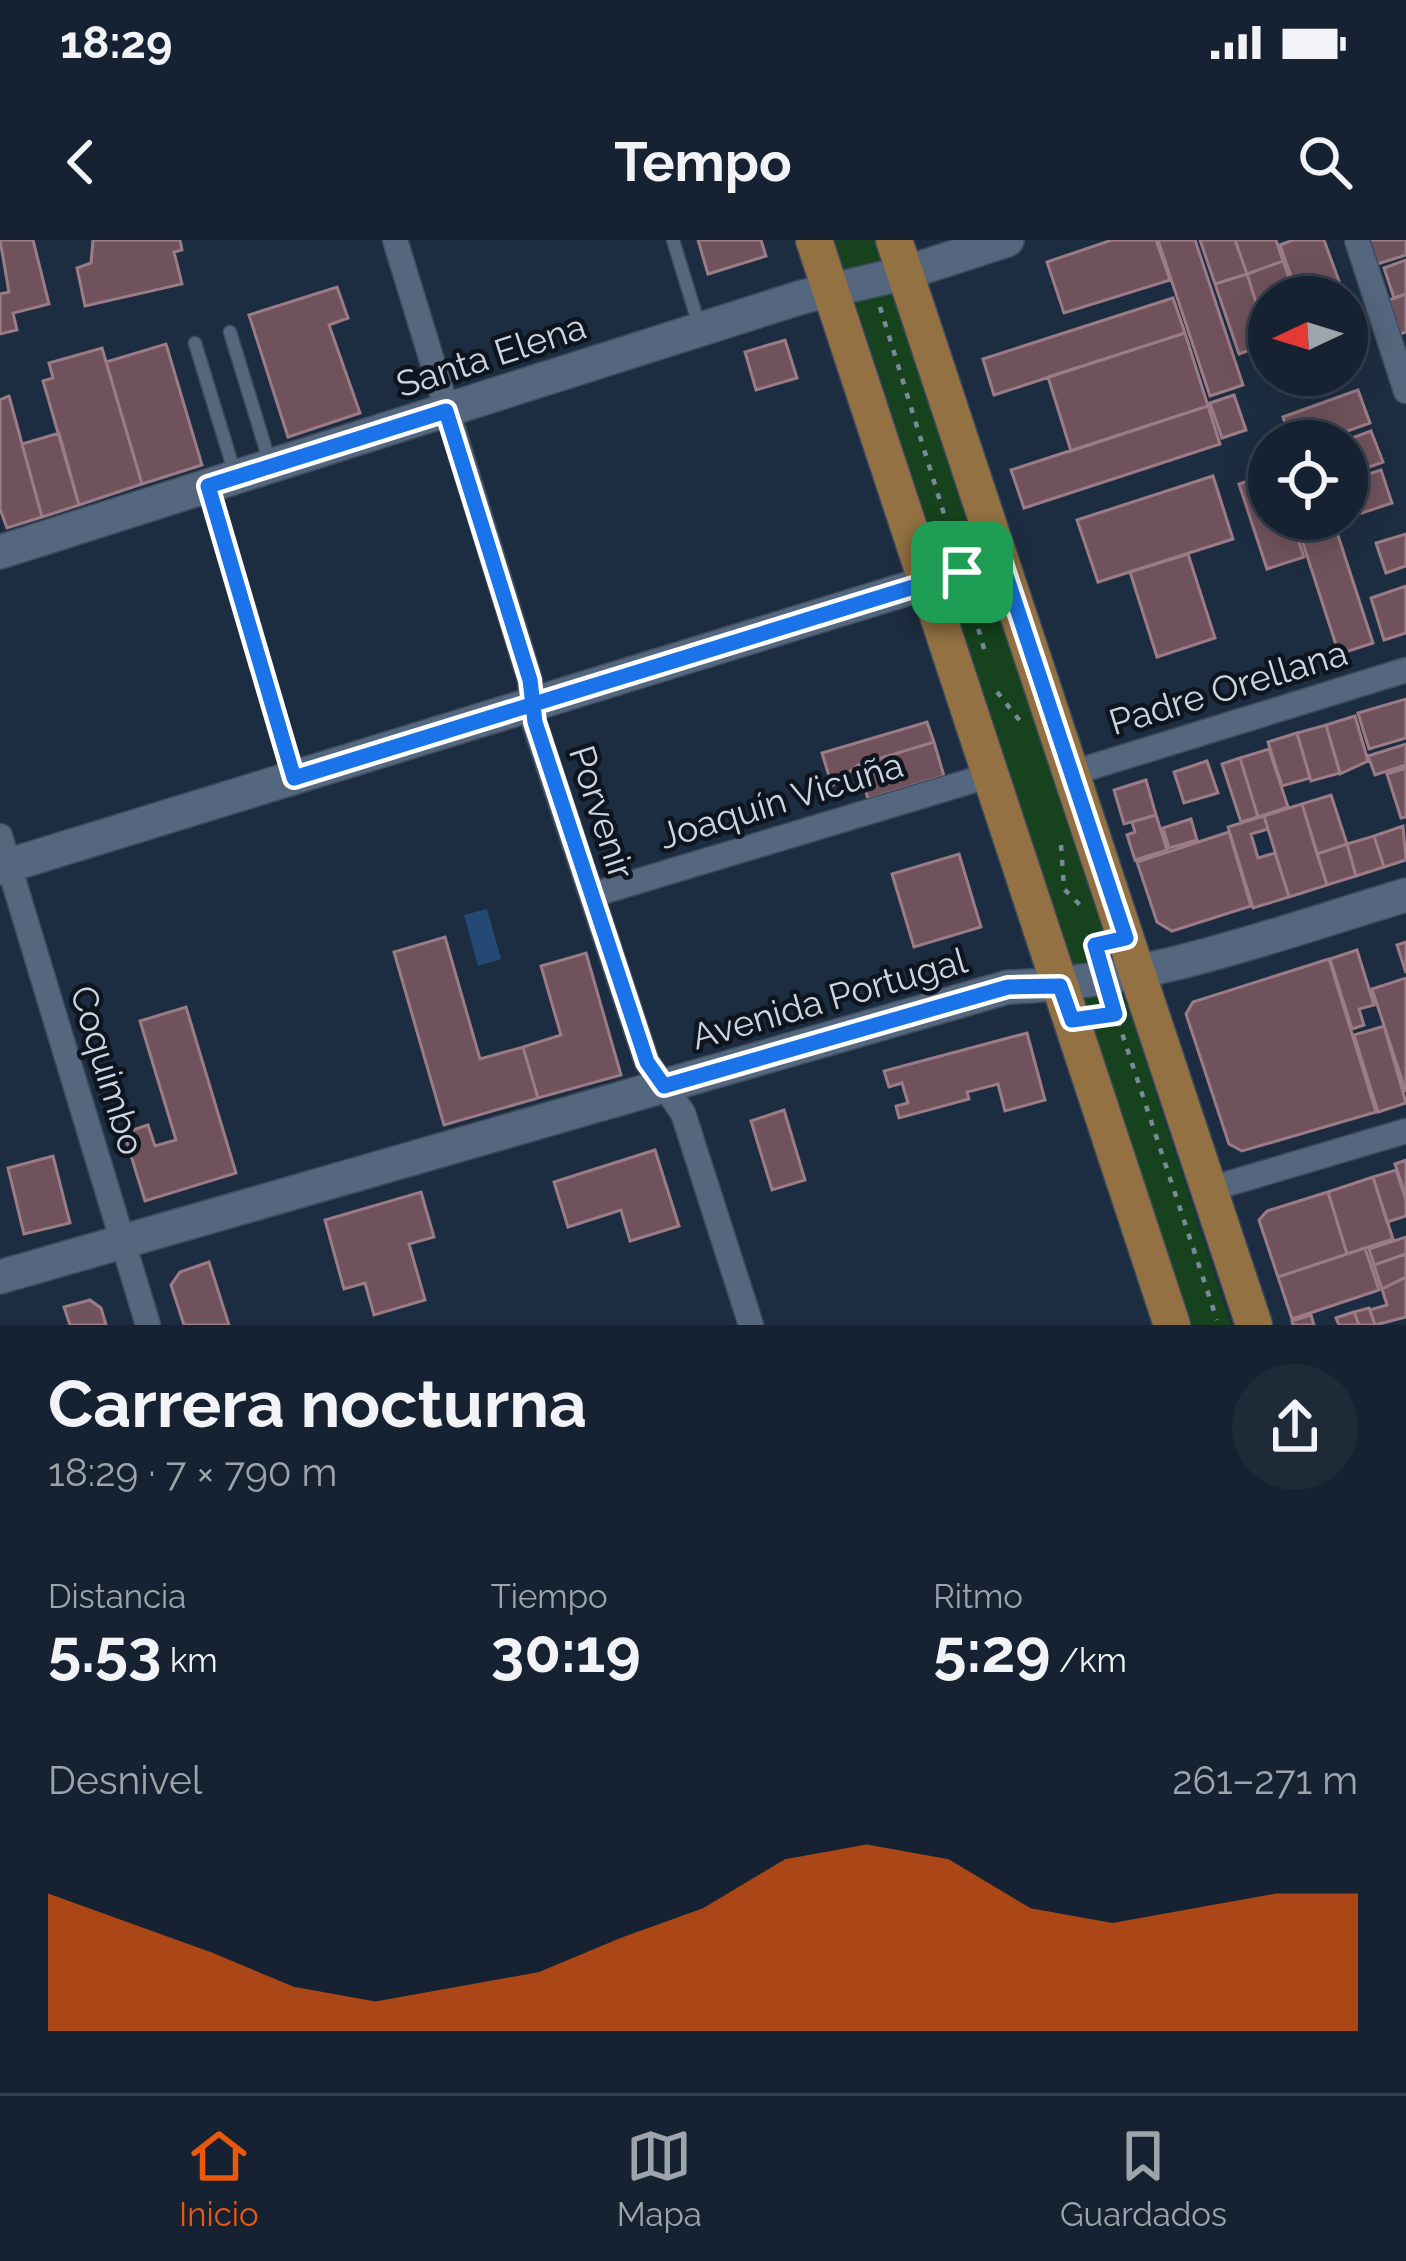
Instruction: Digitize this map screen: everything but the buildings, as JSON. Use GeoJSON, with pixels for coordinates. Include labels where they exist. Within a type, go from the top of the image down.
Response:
{"type":"FeatureCollection","features":[{"type":"Feature","properties":{"kind":"main road"},"geometry":{"type":"LineString","coordinates":[[814,240],[944,577],[991,775],[1172,1325]]}},
{"type":"Feature","properties":{"kind":"main road"},"geometry":{"type":"LineString","coordinates":[[890,264],[1001,560],[1072,773],[1127,994],[1210,1189],[1239,1323]]}},
{"type":"Feature","properties":{"kind":"street","name":"Porvenir"},"geometry":{"type":"LineString","coordinates":[[394,240],[530,680],[535,722],[647,1062],[683,1113],[752,1325]]}},
{"type":"Feature","properties":{"kind":"street","name":"Santa Elena"},"geometry":{"type":"LineString","coordinates":[[0,553],[830,288],[890,264],[1007,240]]}},
{"type":"Feature","properties":{"kind":"street"},"geometry":{"type":"LineString","coordinates":[[1357,240],[1406,391]]}},
{"type":"Feature","properties":{"kind":"street"},"geometry":{"type":"LineString","coordinates":[[3,856],[294,778],[1001,560]]}},
{"type":"Feature","properties":{"kind":"street","name":"Padre Orellana"},"geometry":{"type":"LineString","coordinates":[[1072,773],[1406,670]]}},
{"type":"Feature","properties":{"kind":"street","name":"Joaquín Vicuña"},"geometry":{"type":"LineString","coordinates":[[592,895],[991,775]]}},
{"type":"Feature","properties":{"kind":"street","name":"Coquimbo"},"geometry":{"type":"LineString","coordinates":[[3,856],[148,1325]]}},
{"type":"Feature","properties":{"kind":"street","name":"Avenida Portugal"},"geometry":{"type":"LineString","coordinates":[[0,1277],[1008,987],[1066,1003],[1127,994],[1406,895]]}},
{"type":"Feature","properties":{"kind":"street"},"geometry":{"type":"LineString","coordinates":[[1210,1189],[1406,1131]]}},
{"type":"Feature","properties":{"kind":"lane"},"geometry":{"type":"LineString","coordinates":[[673,240],[700,330]]}},
{"type":"Feature","properties":{"kind":"lane"},"geometry":{"type":"LineString","coordinates":[[230,332],[271,466]]}},
{"type":"Feature","properties":{"kind":"lane"},"geometry":{"type":"LineString","coordinates":[[195,343],[222,482],[294,778]]}},
{"type":"Feature","properties":{"kind":"path"},"geometry":{"type":"LineString","coordinates":[[890,264],[944,577],[990,670]]}},
{"type":"Feature","properties":{"kind":"path"},"geometry":{"type":"LineString","coordinates":[[996,690],[1022,724]]}},
{"type":"Feature","properties":{"kind":"path"},"geometry":{"type":"LineString","coordinates":[[1061,845],[1064,889],[1087,912]]}},
{"type":"Feature","properties":{"kind":"path"},"geometry":{"type":"LineString","coordinates":[[1066,1003],[1127,994],[1239,1323]]}},
{"type":"Feature","properties":{"kind":"green space"},"geometry":{"type":"Polygon","coordinates":[[[835,240],[879,240],[1231,1325],[1192,1325],[835,240]]]}},
{"type":"Feature","properties":{"kind":"water"},"geometry":{"type":"Polygon","coordinates":[[[487,909],[501,959],[478,966],[464,915],[487,909]]]}},
{"type":"Feature","properties":{"kind":"route"},"geometry":{"type":"LineString","coordinates":[[962,572],[532,704],[294,778],[208,486],[446,411],[530,680],[532,704],[535,722],[647,1062],[664,1086],[1008,987],[1060,986],[1072,1020],[1115,1014],[1095,945],[1126,938],[1001,560],[962,572]]}}]}
